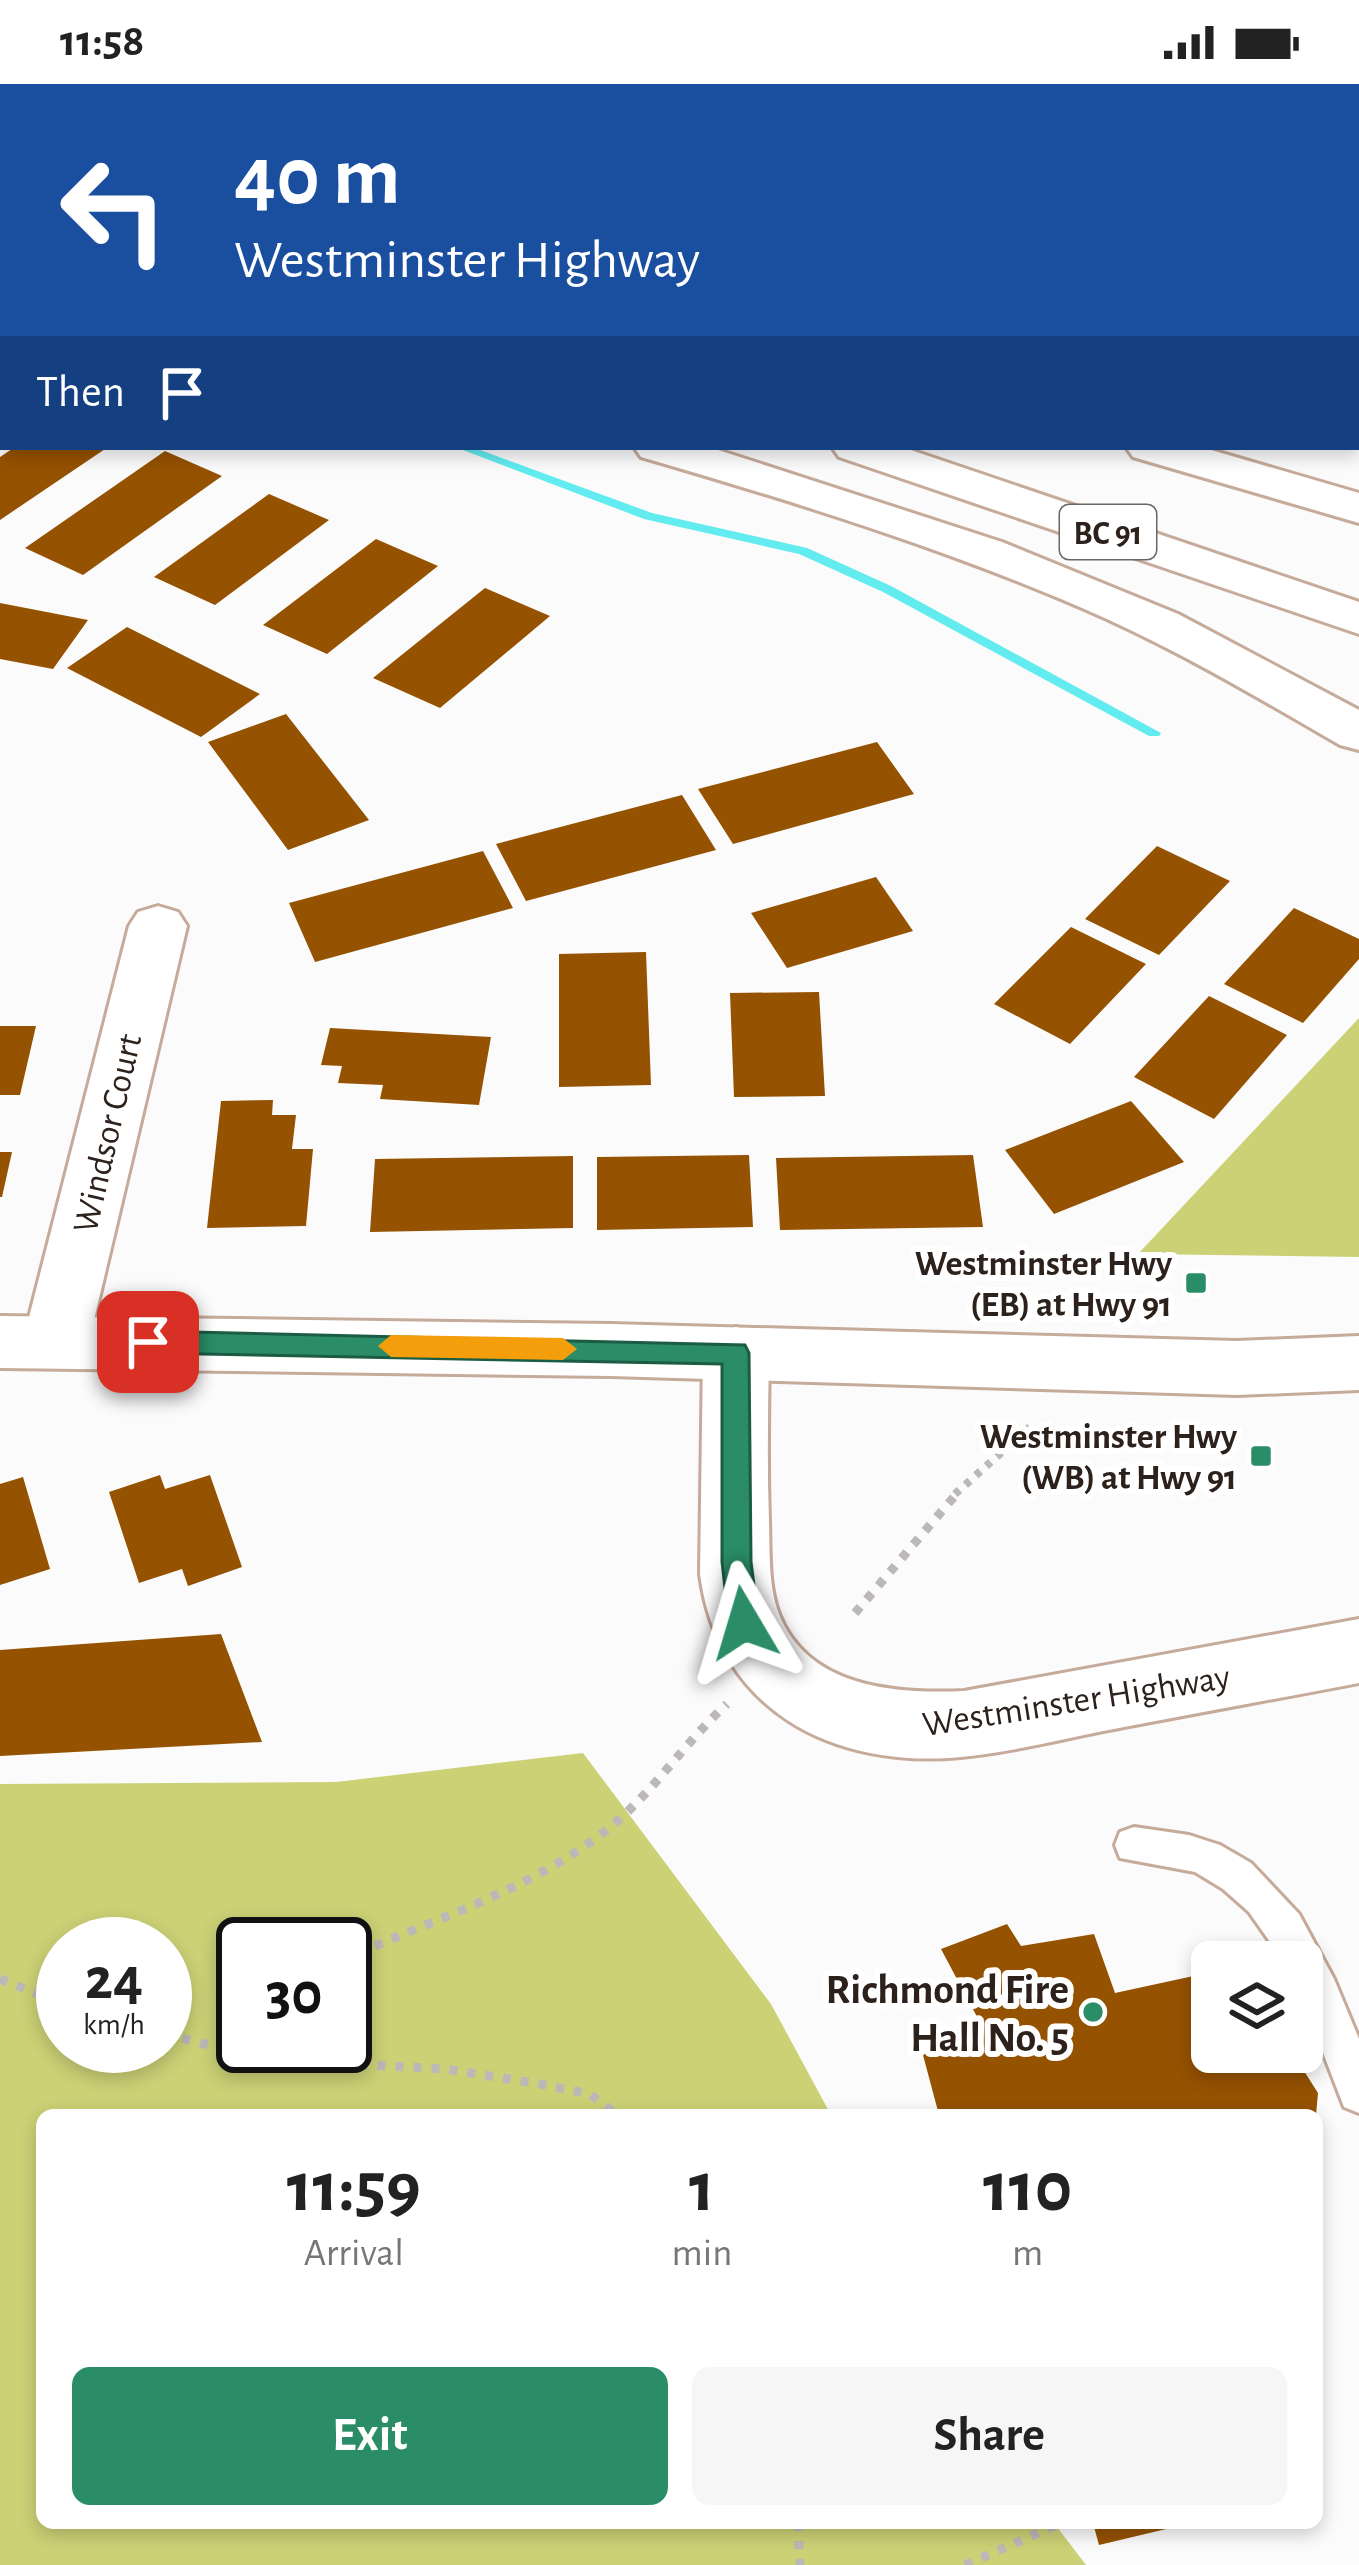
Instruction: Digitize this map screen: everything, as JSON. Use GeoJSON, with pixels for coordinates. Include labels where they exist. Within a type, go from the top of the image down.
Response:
{"type":"FeatureCollection","features":[{"type":"Feature","properties":{"kind":"main road"},"geometry":{"type":"LineString","coordinates":[[668,450],[795,487],[1094,595],[1268,681],[1359,734]]}},
{"type":"Feature","properties":{"kind":"main road","name":"BC 91"},"geometry":{"type":"LineString","coordinates":[[865,450],[1359,619]]}},
{"type":"Feature","properties":{"kind":"main road","name":"BC 91"},"geometry":{"type":"LineString","coordinates":[[988,450],[1260,537]]}},
{"type":"Feature","properties":{"kind":"main road"},"geometry":{"type":"LineString","coordinates":[[1160,450],[1359,508]]}},
{"type":"Feature","properties":{"kind":"main road","name":"Windsor Court"},"geometry":{"type":"LineString","coordinates":[[28,1342],[158,926]]}},
{"type":"Feature","properties":{"kind":"main road"},"geometry":{"type":"LineString","coordinates":[[28,1342],[736,1353],[1237,1368],[1359,1363]]}},
{"type":"Feature","properties":{"kind":"main road","name":"Westminster Highway"},"geometry":{"type":"LineString","coordinates":[[736,1353],[736,1562],[744,1623],[773,1671],[824,1709],[911,1728],[964,1724],[1359,1651]]}},
{"type":"Feature","properties":{"kind":"lane"},"geometry":{"type":"LineString","coordinates":[[1134,1845],[1204,1857],[1244,1882],[1285,1926],[1328,2012],[1359,2093]]}},
{"type":"Feature","properties":{"kind":"path"},"geometry":{"type":"LineString","coordinates":[[854,1613],[939,1509],[1030,1427]]}},
{"type":"Feature","properties":{"kind":"path"},"geometry":{"type":"LineString","coordinates":[[372,1948],[491,1899],[603,1834],[650,1793],[700,1726],[727,1704]]}},
{"type":"Feature","properties":{"kind":"path"},"geometry":{"type":"LineString","coordinates":[[0,1978],[36,1993]]}},
{"type":"Feature","properties":{"kind":"path"},"geometry":{"type":"LineString","coordinates":[[372,2068],[446,2069],[490,2076],[590,2094],[609,2109]]}},
{"type":"Feature","properties":{"kind":"path"},"geometry":{"type":"LineString","coordinates":[[798,2529],[800,2565]]}},
{"type":"Feature","properties":{"kind":"path"},"geometry":{"type":"LineString","coordinates":[[965,2565],[1047,2529]]}},
{"type":"Feature","properties":{"kind":"path"},"geometry":{"type":"LineString","coordinates":[[984,2557],[998,2565]]}},
{"type":"Feature","properties":{"kind":"green space"},"geometry":{"type":"Polygon","coordinates":[[[1359,1018],[1359,1257],[1138,1254],[1359,1018]]]}},
{"type":"Feature","properties":{"kind":"green space"},"geometry":{"type":"Polygon","coordinates":[[[583,1753],[771,2004],[828,2109],[36,2109],[36,2529],[1059,2529],[1086,2565],[0,2565],[0,1784],[336,1782],[583,1753]]]}},
{"type":"Feature","properties":{"kind":"building"},"geometry":{"type":"Polygon","coordinates":[[[10,450],[104,450],[0,520],[0,457],[10,450]]]}},
{"type":"Feature","properties":{"kind":"building"},"geometry":{"type":"Polygon","coordinates":[[[165,451],[222,476],[83,575],[25,548],[165,451]]]}},
{"type":"Feature","properties":{"kind":"building"},"geometry":{"type":"Polygon","coordinates":[[[269,494],[329,520],[215,605],[154,577],[269,494]]]}},
{"type":"Feature","properties":{"kind":"building"},"geometry":{"type":"Polygon","coordinates":[[[376,539],[438,566],[327,654],[263,625],[376,539]]]}},
{"type":"Feature","properties":{"kind":"building"},"geometry":{"type":"Polygon","coordinates":[[[485,588],[550,616],[440,708],[373,678],[485,588]]]}},
{"type":"Feature","properties":{"kind":"building"},"geometry":{"type":"Polygon","coordinates":[[[0,603],[88,620],[53,669],[0,659],[0,603]]]}},
{"type":"Feature","properties":{"kind":"building"},"geometry":{"type":"Polygon","coordinates":[[[127,627],[260,694],[201,737],[67,668],[127,627]]]}},
{"type":"Feature","properties":{"kind":"building"},"geometry":{"type":"Polygon","coordinates":[[[286,714],[369,820],[288,850],[208,742],[286,714]]]}},
{"type":"Feature","properties":{"kind":"building"},"geometry":{"type":"Polygon","coordinates":[[[877,742],[914,794],[733,844],[698,789],[877,742]]]}},
{"type":"Feature","properties":{"kind":"building"},"geometry":{"type":"Polygon","coordinates":[[[682,795],[716,850],[526,901],[496,844],[682,795]]]}},
{"type":"Feature","properties":{"kind":"building"},"geometry":{"type":"Polygon","coordinates":[[[1157,846],[1230,881],[1159,955],[1085,919],[1157,846]]]}},
{"type":"Feature","properties":{"kind":"building"},"geometry":{"type":"Polygon","coordinates":[[[483,851],[513,908],[315,962],[289,903],[483,851]]]}},
{"type":"Feature","properties":{"kind":"building"},"geometry":{"type":"Polygon","coordinates":[[[876,877],[913,931],[787,968],[751,913],[876,877]]]}},
{"type":"Feature","properties":{"kind":"building"},"geometry":{"type":"Polygon","coordinates":[[[1294,908],[1359,939],[1359,959],[1303,1023],[1224,984],[1294,908]]]}},
{"type":"Feature","properties":{"kind":"building"},"geometry":{"type":"Polygon","coordinates":[[[1071,927],[1146,964],[1070,1044],[994,1004],[1071,927]]]}},
{"type":"Feature","properties":{"kind":"building"},"geometry":{"type":"Polygon","coordinates":[[[646,952],[651,1085],[559,1087],[559,954],[646,952]]]}},
{"type":"Feature","properties":{"kind":"building"},"geometry":{"type":"Polygon","coordinates":[[[819,992],[825,1096],[734,1097],[730,993],[819,992]]]}},
{"type":"Feature","properties":{"kind":"building"},"geometry":{"type":"Polygon","coordinates":[[[1209,996],[1287,1035],[1214,1119],[1134,1077],[1209,996]]]}},
{"type":"Feature","properties":{"kind":"building"},"geometry":{"type":"Polygon","coordinates":[[[0,1026],[36,1026],[20,1095],[0,1095],[0,1026]]]}},
{"type":"Feature","properties":{"kind":"building"},"geometry":{"type":"Polygon","coordinates":[[[330,1028],[491,1037],[479,1105],[380,1099],[383,1085],[338,1083],[342,1066],[321,1065],[330,1028]]]}},
{"type":"Feature","properties":{"kind":"building"},"geometry":{"type":"Polygon","coordinates":[[[273,1100],[272,1115],[296,1115],[292,1149],[313,1149],[306,1226],[207,1228],[221,1101],[273,1100]]]}},
{"type":"Feature","properties":{"kind":"building"},"geometry":{"type":"Polygon","coordinates":[[[1131,1101],[1184,1162],[1054,1214],[1005,1150],[1131,1101]]]}},
{"type":"Feature","properties":{"kind":"building"},"geometry":{"type":"Polygon","coordinates":[[[0,1152],[12,1152],[2,1197],[0,1197],[0,1152]]]}},
{"type":"Feature","properties":{"kind":"building"},"geometry":{"type":"Polygon","coordinates":[[[749,1155],[753,1227],[597,1230],[597,1157],[749,1155]]]}},
{"type":"Feature","properties":{"kind":"building"},"geometry":{"type":"Polygon","coordinates":[[[973,1155],[983,1227],[780,1230],[776,1158],[973,1155]]]}},
{"type":"Feature","properties":{"kind":"building"},"geometry":{"type":"Polygon","coordinates":[[[573,1156],[573,1228],[370,1232],[375,1159],[573,1156]]]}},
{"type":"Feature","properties":{"kind":"building"},"geometry":{"type":"Polygon","coordinates":[[[160,1475],[165,1489],[210,1475],[242,1567],[188,1586],[182,1569],[139,1583],[109,1492],[160,1475]]]}},
{"type":"Feature","properties":{"kind":"building"},"geometry":{"type":"Polygon","coordinates":[[[23,1477],[50,1569],[0,1585],[0,1484],[23,1477]]]}},
{"type":"Feature","properties":{"kind":"building"},"geometry":{"type":"Polygon","coordinates":[[[221,1634],[262,1742],[0,1756],[0,1650],[221,1634]]]}},
{"type":"Feature","properties":{"kind":"building","name":"Richmond Fire Hall No. 5"},"geometry":{"type":"Polygon","coordinates":[[[1007,1924],[1021,1946],[1094,1934],[1115,1993],[1191,1977],[1191,2073],[1305,2073],[1318,2093],[1317,2109],[937,2109],[919,2040],[984,2030],[941,1949],[1007,1924]]]}},
{"type":"Feature","properties":{"kind":"building"},"geometry":{"type":"Polygon","coordinates":[[[1095,2529],[1166,2529],[1099,2545],[1095,2529]]]}},
{"type":"Feature","properties":{"kind":"waterway"},"geometry":{"type":"LineString","coordinates":[[469,450],[648,516],[803,551],[887,589],[1154,733]]}},
{"type":"Feature","properties":{"kind":"slow traffic"},"geometry":{"type":"LineString","coordinates":[[391,1346],[563,1349]]}},
{"type":"Feature","properties":{"kind":"place","name":"Westminster Hwy (EB) at Hwy 91"},"geometry":{"type":"Point","coordinates":[1196,1283]}},
{"type":"Feature","properties":{"kind":"place","name":"Westminster Hwy (WB) at Hwy 91"},"geometry":{"type":"Point","coordinates":[1261,1456]}},
{"type":"Feature","properties":{"kind":"place","name":"Richmond Fire Hall No. 5"},"geometry":{"type":"Point","coordinates":[1093,2012]}},
{"type":"Feature","properties":{"kind":"route"},"geometry":{"type":"LineString","coordinates":[[148,1342],[736,1353],[736,1562],[744,1623]]}}]}
